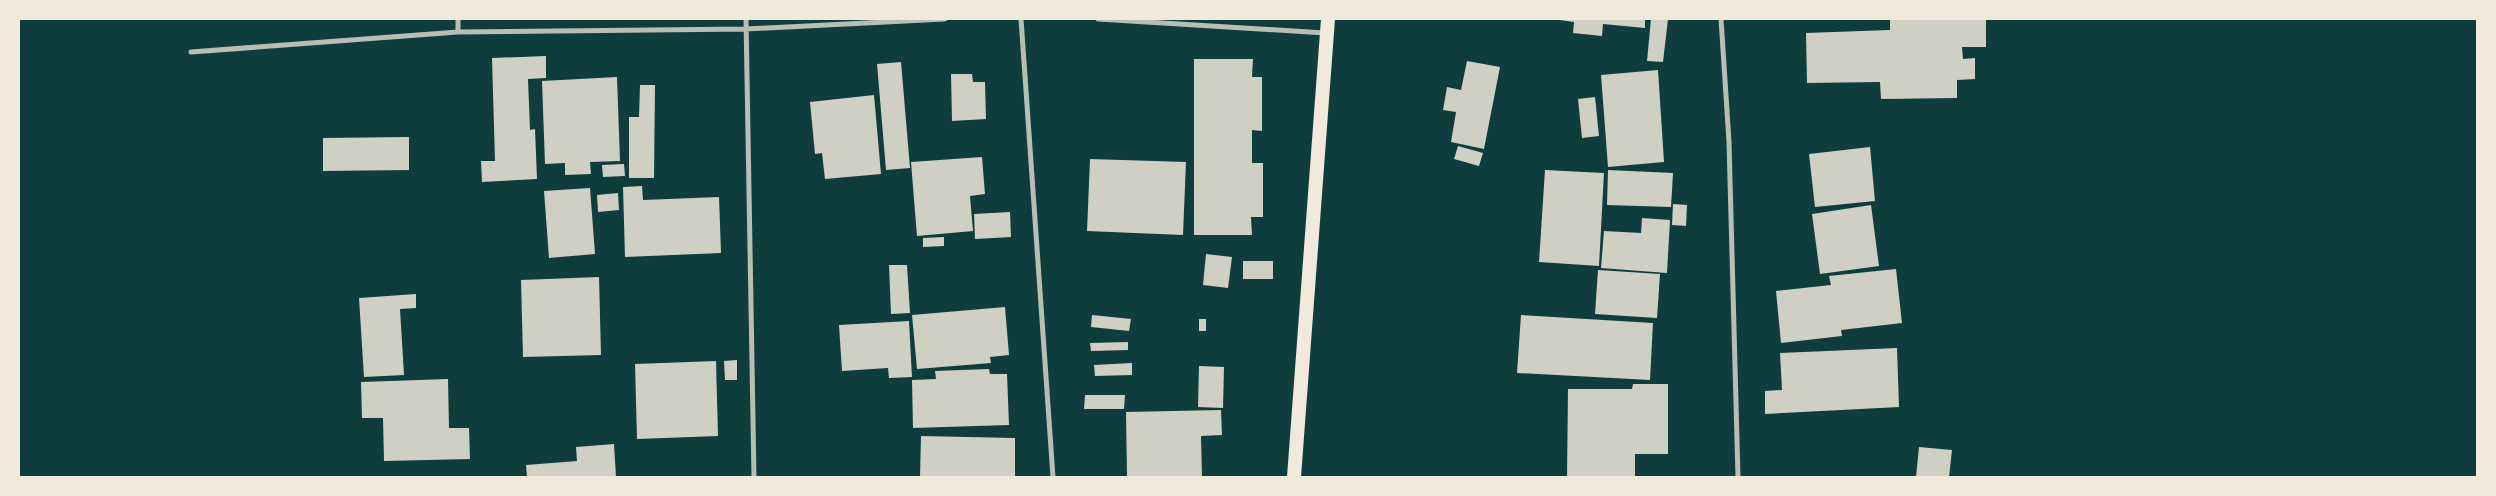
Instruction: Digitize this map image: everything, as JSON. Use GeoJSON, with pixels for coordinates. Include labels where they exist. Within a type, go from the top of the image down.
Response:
{"type":"FeatureCollection","features":[{"type":"Feature","properties":{"kind":"highway"},"geometry":{"type":"LineString","coordinates":[[1294,477],[1325,33],[1328,19]]}},
{"type":"Feature","properties":{"kind":"street"},"geometry":{"type":"LineString","coordinates":[[458,19],[458,32]]}},
{"type":"Feature","properties":{"kind":"street"},"geometry":{"type":"LineString","coordinates":[[746,19],[754,477]]}},
{"type":"Feature","properties":{"kind":"street"},"geometry":{"type":"LineString","coordinates":[[191,52],[458,32],[746,29],[945,19]]}},
{"type":"Feature","properties":{"kind":"street"},"geometry":{"type":"LineString","coordinates":[[1021,19],[1053,477]]}},
{"type":"Feature","properties":{"kind":"street"},"geometry":{"type":"LineString","coordinates":[[1098,19],[1325,33]]}},
{"type":"Feature","properties":{"kind":"street"},"geometry":{"type":"LineString","coordinates":[[1721,19],[1730,142],[1738,477]]}},
{"type":"Feature","properties":{"kind":"building"},"geometry":{"type":"Polygon","coordinates":[[[1552,19],[1645,19],[1645,28],[1603,24],[1602,36],[1573,33],[1574,22],[1552,19]]]}},
{"type":"Feature","properties":{"kind":"building"},"geometry":{"type":"Polygon","coordinates":[[[1651,19],[1668,19],[1663,62],[1647,61],[1651,19]]]}},
{"type":"Feature","properties":{"kind":"building"},"geometry":{"type":"Polygon","coordinates":[[[1986,19],[1986,47],[1962,47],[1963,59],[1975,58],[1975,79],[1957,80],[1957,98],[1881,99],[1880,82],[1807,83],[1806,33],[1890,30],[1890,20],[1986,19]]]}},
{"type":"Feature","properties":{"kind":"building"},"geometry":{"type":"Polygon","coordinates":[[[546,56],[546,78],[528,79],[530,130],[535,129],[537,179],[482,182],[481,161],[495,161],[492,58],[546,56]]]}},
{"type":"Feature","properties":{"kind":"building"},"geometry":{"type":"Polygon","coordinates":[[[1194,59],[1253,59],[1252,77],[1262,77],[1262,131],[1252,130],[1252,163],[1263,163],[1263,217],[1251,217],[1252,235],[1194,235],[1194,59]]]}},
{"type":"Feature","properties":{"kind":"building"},"geometry":{"type":"Polygon","coordinates":[[[1467,61],[1500,67],[1484,149],[1451,142],[1456,112],[1443,110],[1447,87],[1461,90],[1467,61]]]}},
{"type":"Feature","properties":{"kind":"building"},"geometry":{"type":"Polygon","coordinates":[[[901,62],[910,168],[886,170],[877,64],[901,62]]]}},
{"type":"Feature","properties":{"kind":"building"},"geometry":{"type":"Polygon","coordinates":[[[1658,70],[1664,162],[1608,167],[1601,75],[1658,70]]]}},
{"type":"Feature","properties":{"kind":"building"},"geometry":{"type":"Polygon","coordinates":[[[951,74],[972,74],[973,82],[985,82],[986,119],[952,121],[951,74]]]}},
{"type":"Feature","properties":{"kind":"building"},"geometry":{"type":"Polygon","coordinates":[[[617,77],[620,161],[590,162],[591,174],[565,175],[565,163],[545,164],[542,81],[617,77]]]}},
{"type":"Feature","properties":{"kind":"building"},"geometry":{"type":"Polygon","coordinates":[[[640,85],[655,85],[654,178],[629,178],[629,117],[639,117],[640,85]]]}},
{"type":"Feature","properties":{"kind":"building"},"geometry":{"type":"Polygon","coordinates":[[[874,95],[881,174],[825,179],[822,153],[815,154],[810,102],[874,95]]]}},
{"type":"Feature","properties":{"kind":"building"},"geometry":{"type":"Polygon","coordinates":[[[1595,97],[1599,136],[1582,138],[1578,99],[1595,97]]]}},
{"type":"Feature","properties":{"kind":"building"},"geometry":{"type":"Polygon","coordinates":[[[409,137],[409,170],[323,171],[323,138],[409,137]]]}},
{"type":"Feature","properties":{"kind":"building"},"geometry":{"type":"Polygon","coordinates":[[[1458,146],[1483,153],[1479,166],[1454,159],[1458,146]]]}},
{"type":"Feature","properties":{"kind":"building"},"geometry":{"type":"Polygon","coordinates":[[[1870,147],[1875,201],[1815,207],[1809,154],[1870,147]]]}},
{"type":"Feature","properties":{"kind":"building"},"geometry":{"type":"Polygon","coordinates":[[[982,157],[985,194],[970,196],[973,231],[917,236],[911,162],[982,157]]]}},
{"type":"Feature","properties":{"kind":"building"},"geometry":{"type":"Polygon","coordinates":[[[1090,159],[1186,162],[1183,235],[1087,231],[1090,159]]]}},
{"type":"Feature","properties":{"kind":"building"},"geometry":{"type":"Polygon","coordinates":[[[624,164],[625,176],[603,177],[602,165],[624,164]]]}},
{"type":"Feature","properties":{"kind":"building"},"geometry":{"type":"Polygon","coordinates":[[[1545,170],[1604,173],[1599,266],[1539,262],[1545,170]]]}},
{"type":"Feature","properties":{"kind":"building"},"geometry":{"type":"Polygon","coordinates":[[[1608,170],[1673,173],[1671,207],[1607,205],[1608,170]]]}},
{"type":"Feature","properties":{"kind":"building"},"geometry":{"type":"Polygon","coordinates":[[[642,186],[643,200],[719,197],[721,253],[625,257],[623,187],[642,186]]]}},
{"type":"Feature","properties":{"kind":"building"},"geometry":{"type":"Polygon","coordinates":[[[590,188],[595,254],[549,258],[544,191],[590,188]]]}},
{"type":"Feature","properties":{"kind":"building"},"geometry":{"type":"Polygon","coordinates":[[[618,193],[619,210],[598,212],[597,195],[618,193]]]}},
{"type":"Feature","properties":{"kind":"building"},"geometry":{"type":"Polygon","coordinates":[[[1673,204],[1687,205],[1686,226],[1672,225],[1673,204]]]}},
{"type":"Feature","properties":{"kind":"building"},"geometry":{"type":"Polygon","coordinates":[[[1871,205],[1879,266],[1820,274],[1812,214],[1871,205]]]}},
{"type":"Feature","properties":{"kind":"building"},"geometry":{"type":"Polygon","coordinates":[[[1010,212],[1011,237],[975,239],[974,214],[1010,212]]]}},
{"type":"Feature","properties":{"kind":"building"},"geometry":{"type":"Polygon","coordinates":[[[1642,218],[1670,220],[1667,273],[1601,268],[1604,231],[1641,233],[1642,218]]]}},
{"type":"Feature","properties":{"kind":"building"},"geometry":{"type":"Polygon","coordinates":[[[944,237],[944,246],[923,247],[923,238],[944,237]]]}},
{"type":"Feature","properties":{"kind":"building"},"geometry":{"type":"Polygon","coordinates":[[[1206,254],[1232,257],[1228,288],[1203,285],[1206,254]]]}},
{"type":"Feature","properties":{"kind":"building"},"geometry":{"type":"Polygon","coordinates":[[[1243,261],[1273,261],[1273,279],[1243,279],[1243,261]]]}},
{"type":"Feature","properties":{"kind":"building"},"geometry":{"type":"Polygon","coordinates":[[[889,265],[907,265],[910,313],[891,314],[889,265]]]}},
{"type":"Feature","properties":{"kind":"building"},"geometry":{"type":"Polygon","coordinates":[[[1896,269],[1902,323],[1841,330],[1842,336],[1781,343],[1776,291],[1831,285],[1829,276],[1896,269]]]}},
{"type":"Feature","properties":{"kind":"building"},"geometry":{"type":"Polygon","coordinates":[[[1598,270],[1660,274],[1657,318],[1595,314],[1598,270]]]}},
{"type":"Feature","properties":{"kind":"building"},"geometry":{"type":"Polygon","coordinates":[[[599,277],[601,355],[523,357],[521,280],[599,277]]]}},
{"type":"Feature","properties":{"kind":"building"},"geometry":{"type":"Polygon","coordinates":[[[416,294],[416,308],[400,309],[404,375],[364,377],[359,298],[416,294]]]}},
{"type":"Feature","properties":{"kind":"building"},"geometry":{"type":"Polygon","coordinates":[[[1005,307],[1009,355],[990,357],[991,363],[917,369],[912,315],[1005,307]]]}},
{"type":"Feature","properties":{"kind":"building"},"geometry":{"type":"Polygon","coordinates":[[[1092,315],[1131,319],[1129,331],[1091,327],[1092,315]]]}},
{"type":"Feature","properties":{"kind":"building"},"geometry":{"type":"Polygon","coordinates":[[[1521,315],[1653,323],[1650,380],[1517,373],[1521,315]]]}},
{"type":"Feature","properties":{"kind":"building"},"geometry":{"type":"Polygon","coordinates":[[[1199,319],[1206,319],[1206,331],[1199,331],[1199,319]]]}},
{"type":"Feature","properties":{"kind":"building"},"geometry":{"type":"Polygon","coordinates":[[[909,321],[912,377],[889,378],[888,368],[842,371],[839,325],[909,321]]]}},
{"type":"Feature","properties":{"kind":"building"},"geometry":{"type":"Polygon","coordinates":[[[1128,342],[1128,350],[1091,351],[1090,343],[1128,342]]]}},
{"type":"Feature","properties":{"kind":"building"},"geometry":{"type":"Polygon","coordinates":[[[1897,348],[1899,407],[1765,414],[1765,391],[1782,390],[1780,353],[1897,348]]]}},
{"type":"Feature","properties":{"kind":"building"},"geometry":{"type":"Polygon","coordinates":[[[737,360],[737,380],[725,380],[724,361],[737,360]]]}},
{"type":"Feature","properties":{"kind":"building"},"geometry":{"type":"Polygon","coordinates":[[[716,361],[718,436],[637,439],[635,364],[716,361]]]}},
{"type":"Feature","properties":{"kind":"building"},"geometry":{"type":"Polygon","coordinates":[[[1132,363],[1132,375],[1095,376],[1094,365],[1132,363]]]}},
{"type":"Feature","properties":{"kind":"building"},"geometry":{"type":"Polygon","coordinates":[[[1199,366],[1224,367],[1223,408],[1198,407],[1199,366]]]}},
{"type":"Feature","properties":{"kind":"building"},"geometry":{"type":"Polygon","coordinates":[[[989,369],[990,374],[1007,374],[1009,425],[913,428],[912,380],[936,379],[935,371],[989,369]]]}},
{"type":"Feature","properties":{"kind":"building"},"geometry":{"type":"Polygon","coordinates":[[[448,379],[449,428],[469,428],[470,459],[384,461],[383,418],[362,418],[361,382],[448,379]]]}},
{"type":"Feature","properties":{"kind":"building"},"geometry":{"type":"Polygon","coordinates":[[[1633,384],[1668,384],[1668,454],[1635,454],[1635,477],[1567,477],[1568,389],[1632,389],[1633,384]]]}},
{"type":"Feature","properties":{"kind":"building"},"geometry":{"type":"Polygon","coordinates":[[[1085,395],[1125,395],[1124,409],[1084,409],[1085,395]]]}},
{"type":"Feature","properties":{"kind":"building"},"geometry":{"type":"Polygon","coordinates":[[[1221,410],[1222,435],[1201,436],[1202,477],[1127,477],[1126,412],[1221,410]]]}},
{"type":"Feature","properties":{"kind":"building"},"geometry":{"type":"Polygon","coordinates":[[[921,436],[1015,438],[1015,477],[920,477],[921,436]]]}},
{"type":"Feature","properties":{"kind":"building"},"geometry":{"type":"Polygon","coordinates":[[[614,444],[616,477],[527,477],[526,465],[577,461],[576,447],[614,444]]]}},
{"type":"Feature","properties":{"kind":"building"},"geometry":{"type":"Polygon","coordinates":[[[1919,447],[1952,450],[1949,477],[1916,477],[1919,447]]]}}]}
